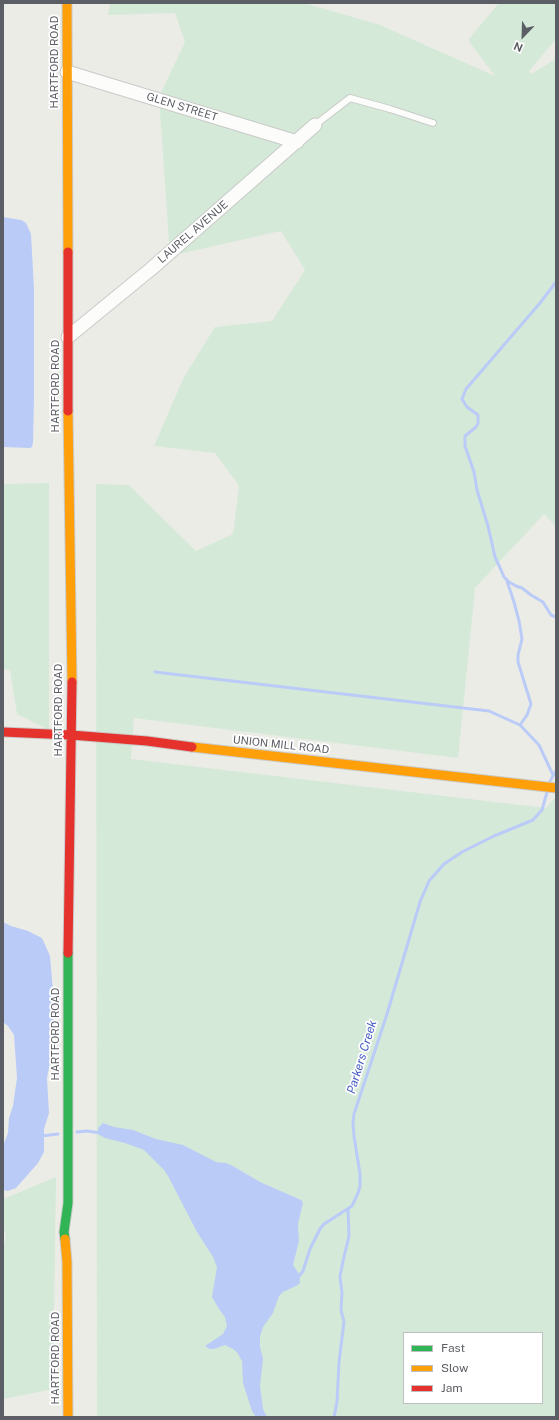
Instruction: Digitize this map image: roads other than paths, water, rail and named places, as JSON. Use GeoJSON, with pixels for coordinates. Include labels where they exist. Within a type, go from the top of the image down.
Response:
{"type":"FeatureCollection","features":[{"type":"Feature","properties":{"kind":"street","name":"HARTFORD ROAD"},"geometry":{"type":"LineString","coordinates":[[67,3],[68,337],[72,735],[68,916],[68,1203],[64,1232],[67,1262],[68,1417]]}},
{"type":"Feature","properties":{"kind":"street","name":"GLEN STREET"},"geometry":{"type":"LineString","coordinates":[[67,72],[297,142]]}},
{"type":"Feature","properties":{"kind":"street","name":"LAUREL AVENUE"},"geometry":{"type":"LineString","coordinates":[[68,337],[157,264],[315,125]]}},
{"type":"Feature","properties":{"kind":"street","name":"UNION MILL ROAD"},"geometry":{"type":"LineString","coordinates":[[3,732],[72,735],[162,742],[226,751],[556,788]]}},
{"type":"Feature","properties":{"kind":"lane"},"geometry":{"type":"LineString","coordinates":[[315,125],[350,98],[433,123]]}},
{"type":"Feature","properties":{"kind":"water"},"geometry":{"type":"Polygon","coordinates":[[[3,217],[21,220],[26,223],[31,234],[34,289],[34,398],[33,442],[32,447],[30,448],[3,447],[3,217]]]}},
{"type":"Feature","properties":{"kind":"water"},"geometry":{"type":"Polygon","coordinates":[[[3,922],[42,938],[50,956],[54,1003],[50,1063],[47,1078],[49,1113],[44,1129],[44,1152],[38,1163],[16,1188],[8,1191],[3,1190],[3,1146],[8,1133],[9,1118],[13,1106],[17,1078],[14,1035],[8,1026],[3,1022],[3,922]]]}},
{"type":"Feature","properties":{"kind":"water"},"geometry":{"type":"Polygon","coordinates":[[[103,1123],[114,1127],[133,1130],[156,1139],[183,1145],[216,1162],[231,1165],[260,1182],[301,1200],[303,1203],[298,1224],[299,1241],[293,1265],[299,1274],[300,1283],[283,1292],[279,1296],[273,1313],[263,1327],[260,1337],[260,1347],[263,1358],[260,1386],[263,1409],[267,1417],[256,1417],[252,1411],[243,1383],[242,1361],[237,1352],[225,1345],[214,1349],[210,1349],[205,1346],[223,1334],[227,1326],[225,1317],[212,1297],[217,1267],[213,1257],[197,1232],[168,1176],[144,1150],[105,1138],[98,1134],[98,1128],[103,1123]]]}},
{"type":"Feature","properties":{"kind":"waterway"},"geometry":{"type":"LineString","coordinates":[[556,282],[540,303],[466,389],[462,399],[467,407],[478,415],[478,423],[476,427],[465,436],[465,446],[474,472],[477,490],[488,526],[495,557],[504,577],[509,582],[522,588],[543,602],[551,615],[556,617]]}},
{"type":"Feature","properties":{"kind":"waterway"},"geometry":{"type":"LineString","coordinates":[[507,581],[519,621],[522,639],[518,662],[531,704],[527,715],[520,725]]}},
{"type":"Feature","properties":{"kind":"waterway"},"geometry":{"type":"LineString","coordinates":[[155,672],[489,711],[520,725],[539,745],[553,775]]}},
{"type":"Feature","properties":{"kind":"waterway","name":"Parkers Creek"},"geometry":{"type":"LineString","coordinates":[[550,781],[556,771]]}},
{"type":"Feature","properties":{"kind":"waterway","name":"Parkers Creek"},"geometry":{"type":"LineString","coordinates":[[297,1279],[303,1271],[310,1249],[320,1229],[324,1224],[352,1206],[358,1193],[360,1186],[360,1174],[354,1136],[354,1114],[387,1014],[420,902],[429,881],[444,864],[462,852],[494,836],[533,820],[542,810],[547,792]]}},
{"type":"Feature","properties":{"kind":"waterway"},"geometry":{"type":"LineString","coordinates":[[77,1132],[87,1131],[101,1133]]}},
{"type":"Feature","properties":{"kind":"waterway"},"geometry":{"type":"LineString","coordinates":[[41,1136],[58,1134]]}},
{"type":"Feature","properties":{"kind":"waterway","name":"Parkers Creek"},"geometry":{"type":"LineString","coordinates":[[334,1417],[337,1402],[339,1362],[344,1322],[341,1310],[342,1293],[340,1277],[349,1236],[348,1209]]}}]}
